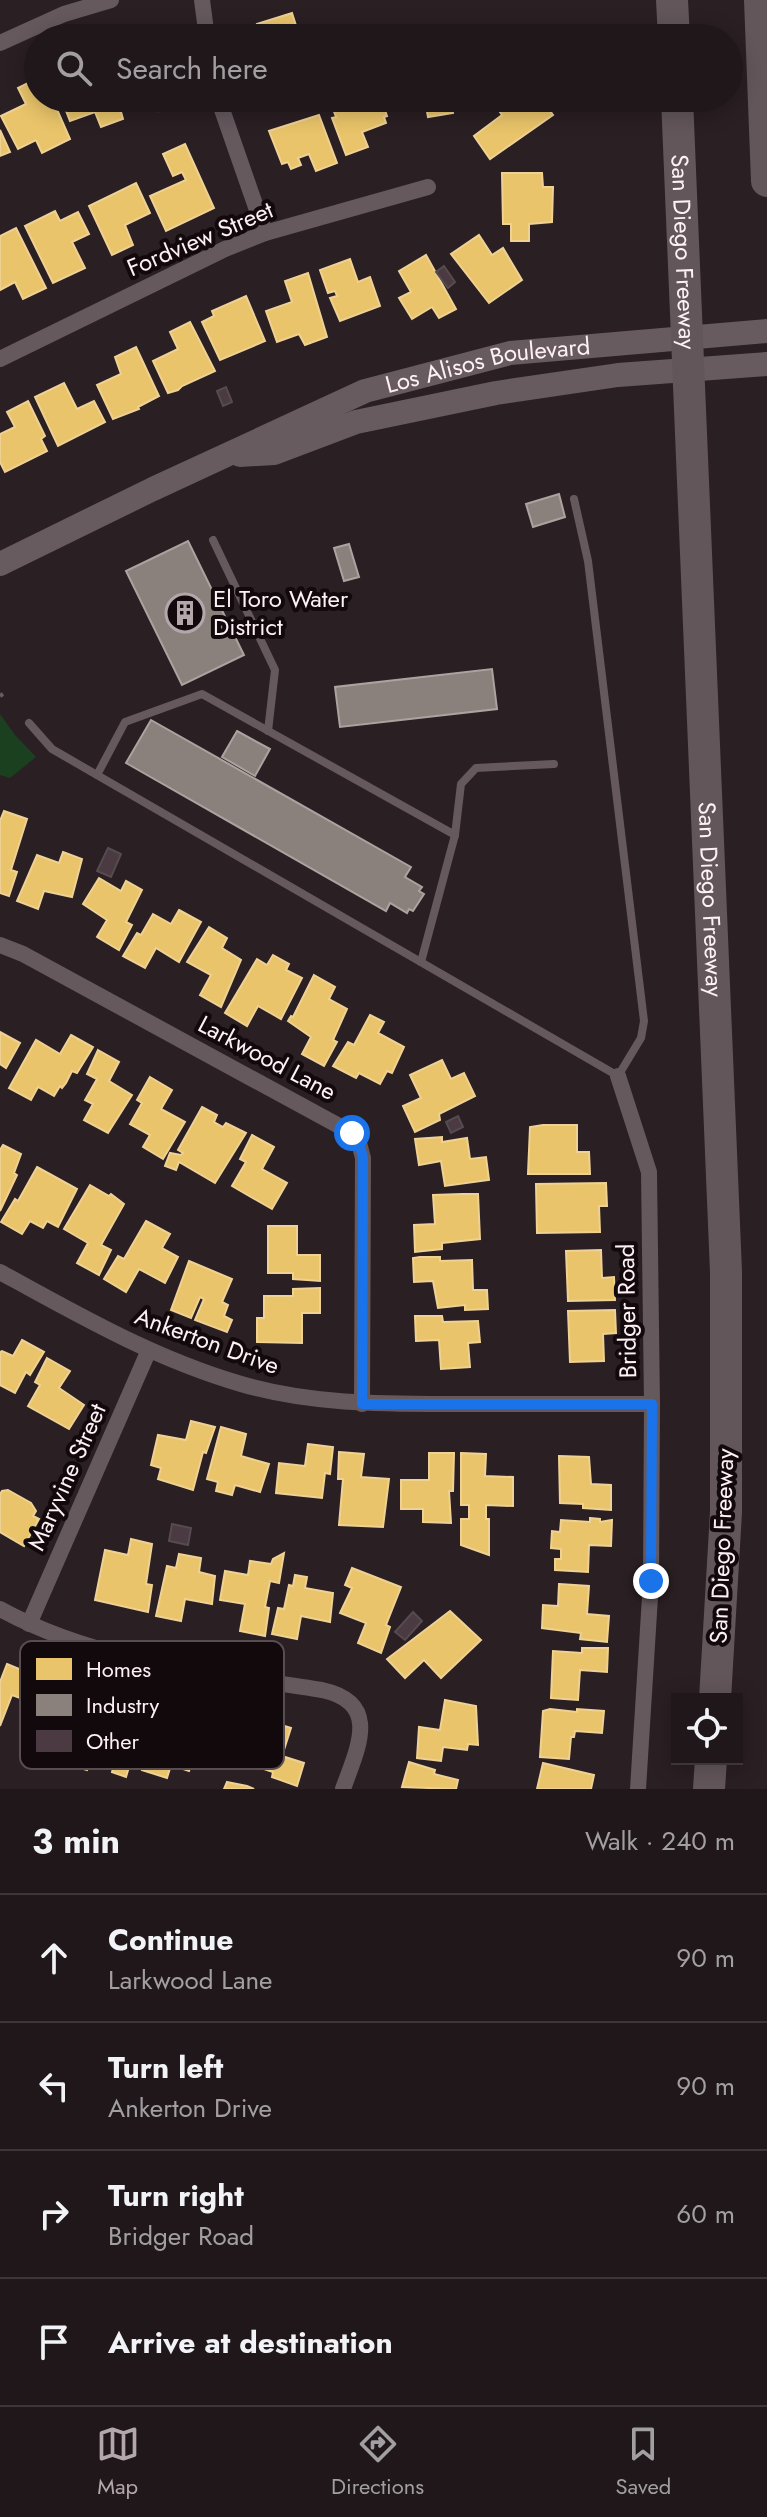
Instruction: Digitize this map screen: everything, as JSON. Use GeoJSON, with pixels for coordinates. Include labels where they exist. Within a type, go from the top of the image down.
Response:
{"type":"FeatureCollection","features":[{"type":"Feature","properties":{"kind":"highway"},"geometry":{"type":"LineString","coordinates":[[672,0],[673,24]]}},
{"type":"Feature","properties":{"kind":"highway"},"geometry":{"type":"LineString","coordinates":[[760,0],[767,181]]}},
{"type":"Feature","properties":{"kind":"highway","name":"San Diego Freeway"},"geometry":{"type":"LineString","coordinates":[[678,112],[726,1272],[726,1512],[715,1693]]}},
{"type":"Feature","properties":{"kind":"highway"},"geometry":{"type":"LineString","coordinates":[[709,1789],[711,1765]]}},
{"type":"Feature","properties":{"kind":"main road","name":"Los Alisos Boulevard"},"geometry":{"type":"LineString","coordinates":[[0,564],[365,391],[510,353],[767,331]]}},
{"type":"Feature","properties":{"kind":"main road","name":"Los Alisos Boulevard"},"geometry":{"type":"LineString","coordinates":[[226,456],[274,453],[356,422],[496,393],[618,375],[767,364]]}},
{"type":"Feature","properties":{"kind":"street"},"geometry":{"type":"LineString","coordinates":[[42,24],[111,0]]}},
{"type":"Feature","properties":{"kind":"street"},"geometry":{"type":"LineString","coordinates":[[202,0],[205,24]]}},
{"type":"Feature","properties":{"kind":"street"},"geometry":{"type":"LineString","coordinates":[[0,43],[24,32]]}},
{"type":"Feature","properties":{"kind":"street"},"geometry":{"type":"LineString","coordinates":[[223,112],[265,233]]}},
{"type":"Feature","properties":{"kind":"street","name":"Fordview Street"},"geometry":{"type":"LineString","coordinates":[[0,359],[225,249],[265,233],[428,187]]}},
{"type":"Feature","properties":{"kind":"street","name":"Larkwood Lane"},"geometry":{"type":"LineString","coordinates":[[0,945],[23,954],[352,1133],[363,1158],[362,1404]]}},
{"type":"Feature","properties":{"kind":"street","name":"Bridger Road"},"geometry":{"type":"LineString","coordinates":[[618,1076],[649,1172],[651,1581],[638,1789]]}},
{"type":"Feature","properties":{"kind":"street","name":"Ankerton Drive"},"geometry":{"type":"LineString","coordinates":[[0,1272],[149,1350],[243,1385],[282,1394],[362,1404],[652,1404]]}},
{"type":"Feature","properties":{"kind":"street","name":"Maryvine Street"},"geometry":{"type":"LineString","coordinates":[[29,1624],[149,1350]]}},
{"type":"Feature","properties":{"kind":"street"},"geometry":{"type":"LineString","coordinates":[[0,1609],[29,1624],[81,1641]]}},
{"type":"Feature","properties":{"kind":"street"},"geometry":{"type":"LineString","coordinates":[[284,1684],[322,1690],[343,1696],[352,1703],[360,1719],[360,1740],[343,1789]]}},
{"type":"Feature","properties":{"kind":"lane"},"geometry":{"type":"LineString","coordinates":[[29,723],[52,749],[618,1076],[641,1038],[644,1021],[588,561],[574,499]]}},
{"type":"Feature","properties":{"kind":"lane"},"geometry":{"type":"LineString","coordinates":[[213,540],[275,670],[268,731]]}},
{"type":"Feature","properties":{"kind":"lane"},"geometry":{"type":"LineString","coordinates":[[97,775],[125,722],[202,694],[455,835]]}},
{"type":"Feature","properties":{"kind":"lane"},"geometry":{"type":"LineString","coordinates":[[421,962],[455,835],[461,784],[476,768],[554,764]]}},
{"type":"Feature","properties":{"kind":"green space"},"geometry":{"type":"Polygon","coordinates":[[[0,714],[36,757],[10,778],[0,775],[0,714]]]}},
{"type":"Feature","properties":{"kind":"building: Homes"},"geometry":{"type":"Polygon","coordinates":[[[292,13],[296,24],[257,24],[292,13]]]}},
{"type":"Feature","properties":{"kind":"building: Homes"},"geometry":{"type":"Polygon","coordinates":[[[24,85],[24,100],[18,88],[24,85]]]}},
{"type":"Feature","properties":{"kind":"building: Homes"},"geometry":{"type":"Polygon","coordinates":[[[24,105],[24,112],[58,112],[70,139],[42,153],[36,140],[18,149],[1,116],[24,105]]]}},
{"type":"Feature","properties":{"kind":"building: Homes"},"geometry":{"type":"Polygon","coordinates":[[[66,112],[95,112],[70,121],[66,112]]]}},
{"type":"Feature","properties":{"kind":"building: Homes"},"geometry":{"type":"Polygon","coordinates":[[[95,112],[121,112],[123,119],[101,127],[95,112]]]}},
{"type":"Feature","properties":{"kind":"building: Homes"},"geometry":{"type":"Polygon","coordinates":[[[334,112],[386,112],[387,116],[384,117],[386,123],[362,132],[368,147],[346,155],[332,118],[336,117],[334,112]]]}},
{"type":"Feature","properties":{"kind":"building: Homes"},"geometry":{"type":"Polygon","coordinates":[[[427,112],[453,113],[428,117],[427,112]]]}},
{"type":"Feature","properties":{"kind":"building: Homes"},"geometry":{"type":"Polygon","coordinates":[[[500,112],[551,112],[553,115],[490,159],[474,136],[502,115],[500,112]]]}},
{"type":"Feature","properties":{"kind":"building: Homes"},"geometry":{"type":"Polygon","coordinates":[[[319,115],[337,163],[316,171],[309,154],[298,158],[301,165],[291,169],[288,162],[282,164],[269,131],[319,115]]]}},
{"type":"Feature","properties":{"kind":"building: Homes"},"geometry":{"type":"Polygon","coordinates":[[[0,130],[10,152],[0,156],[0,130]]]}},
{"type":"Feature","properties":{"kind":"building: Homes"},"geometry":{"type":"Polygon","coordinates":[[[185,144],[214,208],[166,231],[150,196],[186,180],[182,172],[173,176],[163,154],[185,144]]]}},
{"type":"Feature","properties":{"kind":"building: Homes"},"geometry":{"type":"Polygon","coordinates":[[[502,173],[542,173],[543,187],[553,187],[552,222],[529,224],[529,241],[511,241],[511,224],[503,224],[502,173]]]}},
{"type":"Feature","properties":{"kind":"building: Homes"},"geometry":{"type":"Polygon","coordinates":[[[136,183],[150,213],[125,225],[133,245],[112,255],[89,206],[136,183]]]}},
{"type":"Feature","properties":{"kind":"building: Homes"},"geometry":{"type":"Polygon","coordinates":[[[55,211],[60,221],[78,212],[89,234],[72,242],[85,268],[53,283],[25,226],[55,211]]]}},
{"type":"Feature","properties":{"kind":"building: Homes"},"geometry":{"type":"Polygon","coordinates":[[[16,228],[46,288],[23,299],[15,282],[0,290],[0,236],[16,228]]]}},
{"type":"Feature","properties":{"kind":"building: Homes"},"geometry":{"type":"Polygon","coordinates":[[[479,235],[492,255],[503,248],[522,280],[489,303],[451,254],[479,235]]]}},
{"type":"Feature","properties":{"kind":"building: Homes"},"geometry":{"type":"Polygon","coordinates":[[[426,255],[456,309],[439,318],[432,307],[412,319],[399,298],[411,292],[399,271],[426,255]]]}},
{"type":"Feature","properties":{"kind":"building: Homes"},"geometry":{"type":"Polygon","coordinates":[[[350,259],[358,282],[370,277],[380,306],[340,321],[330,298],[337,296],[335,291],[328,293],[320,270],[350,259]]]}},
{"type":"Feature","properties":{"kind":"building: Homes"},"geometry":{"type":"Polygon","coordinates":[[[308,273],[327,337],[305,345],[299,334],[277,342],[266,311],[292,302],[285,281],[308,273]]]}},
{"type":"Feature","properties":{"kind":"building: Homes"},"geometry":{"type":"Polygon","coordinates":[[[246,296],[265,341],[220,360],[202,322],[214,316],[212,311],[246,296]]]}},
{"type":"Feature","properties":{"kind":"building: Homes"},"geometry":{"type":"Polygon","coordinates":[[[190,322],[215,371],[168,393],[153,361],[178,349],[170,332],[190,322]]]}},
{"type":"Feature","properties":{"kind":"building: Homes"},"geometry":{"type":"Polygon","coordinates":[[[136,347],[159,396],[139,409],[113,419],[97,385],[121,374],[115,357],[136,347]]]}},
{"type":"Feature","properties":{"kind":"building: Homes"},"geometry":{"type":"Polygon","coordinates":[[[64,383],[77,409],[94,401],[105,422],[58,446],[35,397],[64,383]]]}},
{"type":"Feature","properties":{"kind":"building: Homes"},"geometry":{"type":"Polygon","coordinates":[[[28,401],[45,436],[41,439],[47,451],[5,472],[0,462],[0,434],[15,427],[7,412],[28,401]]]}},
{"type":"Feature","properties":{"kind":"building: Homes"},"geometry":{"type":"Polygon","coordinates":[[[4,811],[27,819],[11,870],[17,872],[9,896],[0,893],[0,821],[4,811]]]}},
{"type":"Feature","properties":{"kind":"building: Homes"},"geometry":{"type":"Polygon","coordinates":[[[63,852],[82,859],[72,897],[44,891],[38,909],[17,901],[37,855],[59,863],[63,852]]]}},
{"type":"Feature","properties":{"kind":"building: Homes"},"geometry":{"type":"Polygon","coordinates":[[[99,878],[121,891],[126,881],[142,890],[126,922],[132,925],[119,950],[97,937],[107,920],[83,904],[99,878]]]}},
{"type":"Feature","properties":{"kind":"building: Homes"},"geometry":{"type":"Polygon","coordinates":[[[179,910],[201,922],[179,962],[156,948],[145,968],[123,956],[137,933],[141,935],[153,914],[171,924],[179,910]]]}},
{"type":"Feature","properties":{"kind":"building: Homes"},"geometry":{"type":"Polygon","coordinates":[[[209,927],[227,938],[222,948],[241,960],[221,1007],[200,995],[211,975],[187,962],[209,927]]]}},
{"type":"Feature","properties":{"kind":"building: Homes"},"geometry":{"type":"Polygon","coordinates":[[[273,955],[289,964],[286,970],[302,978],[281,1019],[258,1006],[247,1026],[225,1013],[257,959],[267,965],[273,955]]]}},
{"type":"Feature","properties":{"kind":"building: Homes"},"geometry":{"type":"Polygon","coordinates":[[[314,975],[335,987],[329,999],[347,1009],[333,1040],[337,1042],[324,1066],[302,1054],[311,1037],[288,1021],[314,975]]]}},
{"type":"Feature","properties":{"kind":"building: Homes"},"geometry":{"type":"Polygon","coordinates":[[[370,1015],[384,1022],[378,1033],[404,1047],[392,1073],[387,1071],[380,1084],[359,1073],[356,1078],[333,1066],[348,1042],[354,1045],[370,1015]]]}},
{"type":"Feature","properties":{"kind":"building: Homes"},"geometry":{"type":"Polygon","coordinates":[[[0,1032],[20,1043],[6,1068],[0,1064],[0,1032]]]}},
{"type":"Feature","properties":{"kind":"building: Homes"},"geometry":{"type":"Polygon","coordinates":[[[71,1035],[93,1047],[77,1073],[72,1071],[54,1096],[38,1087],[31,1100],[9,1088],[36,1040],[60,1054],[71,1035]]]}},
{"type":"Feature","properties":{"kind":"building: Homes"},"geometry":{"type":"Polygon","coordinates":[[[98,1050],[119,1062],[109,1081],[132,1095],[108,1133],[84,1120],[93,1104],[85,1100],[97,1079],[87,1074],[98,1050]]]}},
{"type":"Feature","properties":{"kind":"building: Homes"},"geometry":{"type":"Polygon","coordinates":[[[442,1060],[451,1079],[464,1073],[475,1096],[439,1114],[440,1120],[415,1132],[403,1106],[421,1098],[410,1075],[442,1060]]]}},
{"type":"Feature","properties":{"kind":"building: Homes"},"geometry":{"type":"Polygon","coordinates":[[[150,1077],[172,1090],[161,1109],[185,1122],[163,1159],[143,1147],[150,1135],[130,1124],[142,1103],[137,1100],[150,1077]]]}},
{"type":"Feature","properties":{"kind":"building: Homes"},"geometry":{"type":"Polygon","coordinates":[[[202,1107],[217,1115],[214,1122],[223,1127],[226,1123],[246,1133],[215,1183],[179,1162],[176,1170],[165,1166],[170,1153],[183,1153],[178,1150],[202,1107]]]}},
{"type":"Feature","properties":{"kind":"building: Homes"},"geometry":{"type":"Polygon","coordinates":[[[577,1125],[577,1152],[589,1152],[590,1174],[528,1174],[530,1127],[577,1125]]]}},
{"type":"Feature","properties":{"kind":"building: Homes"},"geometry":{"type":"Polygon","coordinates":[[[252,1135],[274,1147],[262,1169],[287,1183],[272,1209],[232,1186],[246,1162],[240,1159],[252,1135]]]}},
{"type":"Feature","properties":{"kind":"building: Homes"},"geometry":{"type":"Polygon","coordinates":[[[442,1137],[442,1142],[467,1138],[470,1159],[486,1157],[489,1180],[445,1186],[441,1161],[419,1165],[415,1139],[442,1137]]]}},
{"type":"Feature","properties":{"kind":"building: Homes"},"geometry":{"type":"Polygon","coordinates":[[[3,1145],[21,1154],[14,1173],[17,1175],[0,1211],[0,1150],[3,1145]]]}},
{"type":"Feature","properties":{"kind":"building: Homes"},"geometry":{"type":"Polygon","coordinates":[[[37,1167],[77,1189],[58,1227],[47,1221],[43,1228],[30,1221],[22,1234],[1,1222],[15,1199],[18,1201],[37,1167]]]}},
{"type":"Feature","properties":{"kind":"building: Homes"},"geometry":{"type":"Polygon","coordinates":[[[606,1183],[607,1206],[599,1206],[600,1232],[537,1233],[536,1184],[606,1183]]]}},
{"type":"Feature","properties":{"kind":"building: Homes"},"geometry":{"type":"Polygon","coordinates":[[[90,1185],[124,1204],[101,1245],[111,1250],[99,1275],[77,1263],[88,1243],[64,1229],[90,1185]]]}},
{"type":"Feature","properties":{"kind":"building: Homes"},"geometry":{"type":"Polygon","coordinates":[[[478,1194],[480,1239],[442,1243],[442,1249],[415,1252],[414,1225],[435,1224],[433,1195],[478,1194]]]}},
{"type":"Feature","properties":{"kind":"building: Homes"},"geometry":{"type":"Polygon","coordinates":[[[146,1221],[170,1234],[162,1248],[178,1257],[165,1283],[139,1269],[126,1292],[104,1279],[118,1256],[124,1259],[146,1221]]]}},
{"type":"Feature","properties":{"kind":"building: Homes"},"geometry":{"type":"Polygon","coordinates":[[[268,1226],[297,1226],[297,1255],[320,1255],[320,1281],[293,1279],[293,1273],[268,1273],[268,1226]]]}},
{"type":"Feature","properties":{"kind":"building: Homes"},"geometry":{"type":"Polygon","coordinates":[[[601,1250],[602,1278],[614,1277],[615,1300],[568,1301],[566,1251],[601,1250]]]}},
{"type":"Feature","properties":{"kind":"building: Homes"},"geometry":{"type":"Polygon","coordinates":[[[440,1257],[440,1261],[472,1260],[473,1290],[487,1290],[488,1309],[465,1310],[465,1305],[438,1308],[433,1281],[414,1282],[413,1258],[440,1257]]]}},
{"type":"Feature","properties":{"kind":"building: Homes"},"geometry":{"type":"Polygon","coordinates":[[[189,1261],[232,1279],[222,1302],[228,1305],[224,1316],[232,1320],[227,1332],[195,1320],[204,1299],[200,1297],[191,1318],[171,1310],[189,1261]]]}},
{"type":"Feature","properties":{"kind":"building: Homes"},"geometry":{"type":"Polygon","coordinates":[[[320,1288],[320,1313],[302,1313],[302,1343],[257,1342],[257,1318],[264,1318],[264,1296],[293,1296],[293,1289],[320,1288]]]}},
{"type":"Feature","properties":{"kind":"building: Homes"},"geometry":{"type":"Polygon","coordinates":[[[615,1310],[616,1333],[603,1334],[604,1361],[570,1362],[568,1311],[615,1310]]]}},
{"type":"Feature","properties":{"kind":"building: Homes"},"geometry":{"type":"Polygon","coordinates":[[[415,1316],[442,1316],[443,1322],[478,1321],[480,1342],[468,1343],[470,1367],[441,1369],[439,1340],[416,1341],[415,1316]]]}},
{"type":"Feature","properties":{"kind":"building: Homes"},"geometry":{"type":"Polygon","coordinates":[[[22,1340],[44,1352],[30,1375],[26,1372],[15,1393],[0,1385],[0,1352],[13,1356],[22,1340]]]}},
{"type":"Feature","properties":{"kind":"building: Homes"},"geometry":{"type":"Polygon","coordinates":[[[47,1358],[70,1371],[59,1388],[84,1405],[69,1429],[28,1406],[40,1385],[35,1382],[47,1358]]]}},
{"type":"Feature","properties":{"kind":"building: Homes"},"geometry":{"type":"Polygon","coordinates":[[[191,1421],[215,1427],[206,1453],[203,1452],[193,1490],[158,1479],[161,1468],[151,1465],[158,1435],[186,1440],[191,1421]]]}},
{"type":"Feature","properties":{"kind":"building: Homes"},"geometry":{"type":"Polygon","coordinates":[[[221,1427],[246,1434],[241,1456],[269,1464],[260,1492],[235,1485],[232,1495],[216,1491],[218,1482],[207,1479],[221,1427]]]}},
{"type":"Feature","properties":{"kind":"building: Homes"},"geometry":{"type":"Polygon","coordinates":[[[308,1444],[333,1447],[330,1474],[325,1473],[322,1498],[276,1493],[279,1463],[305,1466],[308,1444]]]}},
{"type":"Feature","properties":{"kind":"building: Homes"},"geometry":{"type":"Polygon","coordinates":[[[339,1452],[364,1454],[361,1477],[389,1479],[383,1527],[339,1525],[343,1479],[338,1479],[339,1452]]]}},
{"type":"Feature","properties":{"kind":"building: Homes"},"geometry":{"type":"Polygon","coordinates":[[[429,1453],[454,1453],[453,1491],[449,1491],[451,1523],[423,1522],[423,1509],[401,1509],[401,1480],[429,1480],[429,1453]]]}},
{"type":"Feature","properties":{"kind":"building: Homes"},"geometry":{"type":"Polygon","coordinates":[[[461,1453],[486,1454],[485,1476],[513,1477],[513,1506],[486,1505],[489,1555],[461,1545],[461,1519],[469,1519],[469,1505],[461,1505],[461,1453]]]}},
{"type":"Feature","properties":{"kind":"building: Homes"},"geometry":{"type":"Polygon","coordinates":[[[559,1456],[589,1457],[591,1484],[611,1485],[611,1510],[560,1503],[559,1456]]]}},
{"type":"Feature","properties":{"kind":"building: Homes"},"geometry":{"type":"Polygon","coordinates":[[[8,1490],[31,1503],[36,1511],[33,1516],[39,1519],[24,1546],[0,1532],[0,1494],[8,1490]]]}},
{"type":"Feature","properties":{"kind":"building: Homes"},"geometry":{"type":"Polygon","coordinates":[[[590,1518],[600,1519],[600,1522],[612,1520],[611,1546],[589,1545],[588,1572],[555,1570],[555,1559],[561,1559],[561,1549],[551,1548],[552,1531],[560,1532],[561,1520],[590,1522],[590,1518]]]}},
{"type":"Feature","properties":{"kind":"building: Homes"},"geometry":{"type":"Polygon","coordinates":[[[131,1539],[152,1544],[146,1584],[152,1585],[148,1612],[95,1600],[105,1550],[128,1555],[131,1539]]]}},
{"type":"Feature","properties":{"kind":"building: Homes"},"geometry":{"type":"Polygon","coordinates":[[[284,1553],[279,1583],[270,1581],[265,1607],[269,1608],[265,1636],[240,1631],[245,1604],[220,1600],[225,1571],[248,1575],[250,1561],[271,1564],[273,1559],[284,1553]]]}},
{"type":"Feature","properties":{"kind":"building: Homes"},"geometry":{"type":"Polygon","coordinates":[[[179,1554],[201,1558],[199,1572],[215,1576],[212,1604],[185,1599],[181,1621],[156,1616],[167,1566],[176,1568],[179,1554]]]}},
{"type":"Feature","properties":{"kind":"building: Homes"},"geometry":{"type":"Polygon","coordinates":[[[352,1568],[401,1587],[386,1625],[390,1627],[381,1653],[358,1643],[366,1623],[340,1613],[352,1588],[345,1585],[352,1568]]]}},
{"type":"Feature","properties":{"kind":"building: Homes"},"geometry":{"type":"Polygon","coordinates":[[[295,1575],[307,1577],[305,1588],[333,1593],[330,1622],[301,1616],[297,1639],[272,1634],[278,1608],[284,1609],[289,1585],[293,1586],[295,1575]]]}},
{"type":"Feature","properties":{"kind":"building: Homes"},"geometry":{"type":"Polygon","coordinates":[[[559,1584],[589,1586],[587,1614],[609,1616],[607,1642],[580,1639],[581,1633],[542,1628],[543,1605],[558,1606],[559,1584]]]}},
{"type":"Feature","properties":{"kind":"building: Homes"},"geometry":{"type":"Polygon","coordinates":[[[450,1611],[481,1640],[441,1678],[424,1660],[405,1678],[387,1659],[450,1611]]]}},
{"type":"Feature","properties":{"kind":"building: Homes"},"geometry":{"type":"Polygon","coordinates":[[[582,1648],[608,1648],[607,1672],[580,1670],[578,1700],[551,1698],[553,1651],[582,1653],[582,1648]]]}},
{"type":"Feature","properties":{"kind":"building: Homes"},"geometry":{"type":"Polygon","coordinates":[[[7,1664],[20,1669],[20,1698],[12,1695],[0,1726],[0,1682],[7,1664]]]}},
{"type":"Feature","properties":{"kind":"building: Homes"},"geometry":{"type":"Polygon","coordinates":[[[445,1700],[476,1706],[478,1745],[468,1744],[467,1750],[443,1747],[441,1761],[417,1758],[419,1727],[440,1730],[445,1700]]]}},
{"type":"Feature","properties":{"kind":"building: Homes"},"geometry":{"type":"Polygon","coordinates":[[[543,1711],[604,1711],[602,1733],[575,1731],[574,1737],[571,1737],[569,1759],[540,1757],[543,1711]]]}},
{"type":"Feature","properties":{"kind":"building: Homes"},"geometry":{"type":"Polygon","coordinates":[[[284,1726],[291,1728],[284,1750],[284,1726]]]}},
{"type":"Feature","properties":{"kind":"building: Homes"},"geometry":{"type":"Polygon","coordinates":[[[284,1757],[304,1763],[297,1786],[272,1777],[273,1772],[264,1769],[284,1769],[284,1757]]]}},
{"type":"Feature","properties":{"kind":"building: Homes"},"geometry":{"type":"Polygon","coordinates":[[[409,1762],[435,1770],[434,1774],[458,1780],[456,1789],[402,1787],[409,1762]]]}},
{"type":"Feature","properties":{"kind":"building: Homes"},"geometry":{"type":"Polygon","coordinates":[[[543,1763],[594,1775],[591,1789],[537,1789],[543,1763]]]}},
{"type":"Feature","properties":{"kind":"building: Homes"},"geometry":{"type":"Polygon","coordinates":[[[113,1769],[128,1769],[126,1777],[112,1772],[113,1769]]]}},
{"type":"Feature","properties":{"kind":"building: Homes"},"geometry":{"type":"Polygon","coordinates":[[[142,1769],[170,1769],[167,1778],[142,1769]]]}},
{"type":"Feature","properties":{"kind":"building: Homes"},"geometry":{"type":"Polygon","coordinates":[[[227,1782],[247,1786],[254,1789],[224,1789],[227,1782]]]}},
{"type":"Feature","properties":{"kind":"building: Industry"},"geometry":{"type":"Polygon","coordinates":[[[559,494],[565,517],[533,527],[526,504],[559,494]]]}},
{"type":"Feature","properties":{"kind":"building: Industry","name":"El Toro Water District"},"geometry":{"type":"Polygon","coordinates":[[[188,541],[244,655],[182,685],[126,571],[188,541]]]}},
{"type":"Feature","properties":{"kind":"building: Industry"},"geometry":{"type":"Polygon","coordinates":[[[349,544],[359,577],[344,581],[334,548],[349,544]]]}},
{"type":"Feature","properties":{"kind":"building: Industry"},"geometry":{"type":"Polygon","coordinates":[[[492,669],[497,709],[340,727],[335,687],[492,669]]]}},
{"type":"Feature","properties":{"kind":"building: Industry"},"geometry":{"type":"Polygon","coordinates":[[[151,720],[411,867],[405,877],[422,887],[419,891],[424,894],[413,911],[409,909],[407,913],[390,903],[386,911],[126,763],[151,720]]]}},
{"type":"Feature","properties":{"kind":"building: Industry"},"geometry":{"type":"Polygon","coordinates":[[[237,731],[270,749],[255,776],[222,757],[237,731]]]}},
{"type":"Feature","properties":{"kind":"building: Other"},"geometry":{"type":"Polygon","coordinates":[[[444,266],[455,282],[448,288],[436,272],[444,266]]]}},
{"type":"Feature","properties":{"kind":"building: Other"},"geometry":{"type":"Polygon","coordinates":[[[226,387],[232,402],[223,406],[217,391],[226,387]]]}},
{"type":"Feature","properties":{"kind":"building: Other"},"geometry":{"type":"Polygon","coordinates":[[[108,848],[121,854],[111,877],[97,871],[108,848]]]}},
{"type":"Feature","properties":{"kind":"building: Other"},"geometry":{"type":"Polygon","coordinates":[[[458,1116],[463,1127],[451,1133],[446,1122],[458,1116]]]}},
{"type":"Feature","properties":{"kind":"building: Other"},"geometry":{"type":"Polygon","coordinates":[[[172,1524],[191,1528],[188,1545],[169,1541],[172,1524]]]}},
{"type":"Feature","properties":{"kind":"building: Other"},"geometry":{"type":"Polygon","coordinates":[[[413,1612],[422,1621],[405,1640],[395,1632],[413,1612]]]}},
{"type":"Feature","properties":{"kind":"place","name":"El Toro Water District"},"geometry":{"type":"Point","coordinates":[185,613]}},
{"type":"Feature","properties":{"kind":"route"},"geometry":{"type":"LineString","coordinates":[[352,1133],[363,1158],[362,1404],[652,1404],[651,1581]]}}]}
